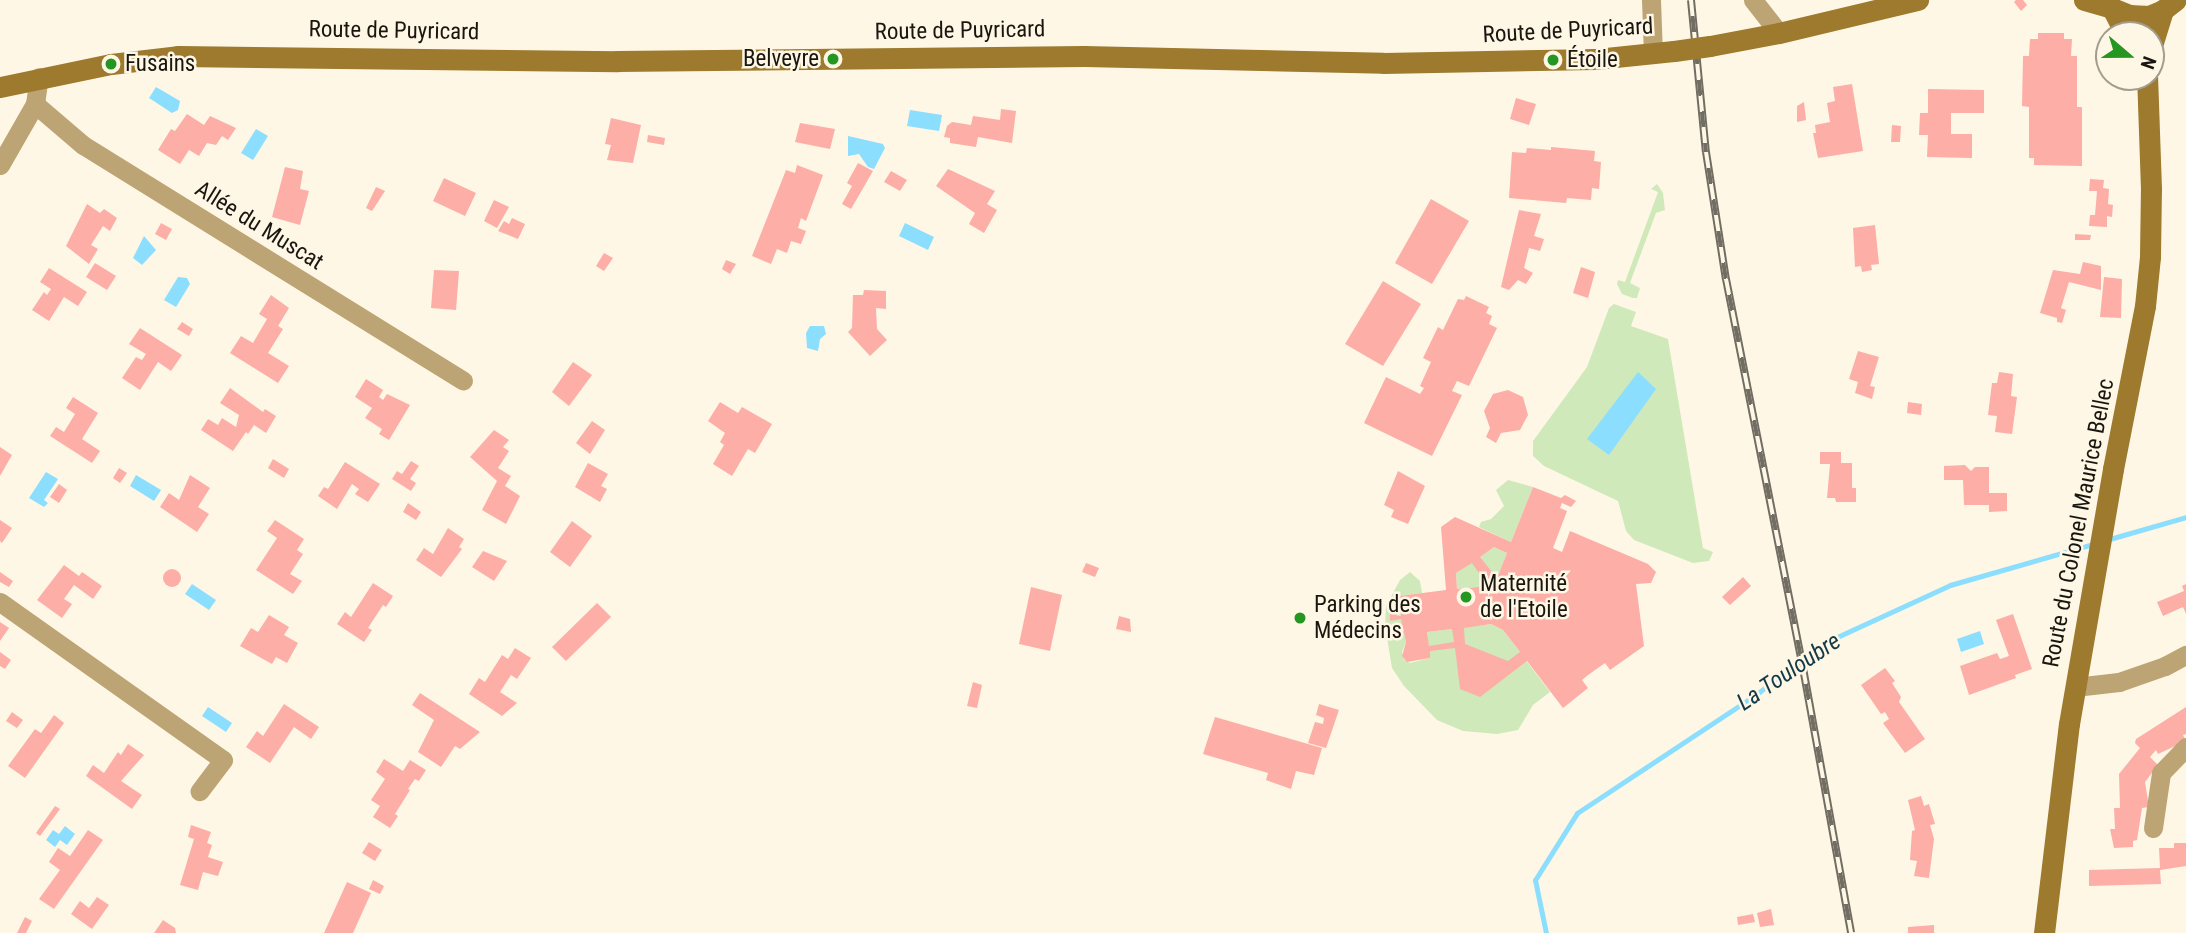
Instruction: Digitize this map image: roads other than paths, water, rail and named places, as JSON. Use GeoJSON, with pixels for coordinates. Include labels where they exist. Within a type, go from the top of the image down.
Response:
{"type":"FeatureCollection","features":[{"type":"Feature","properties":{"kind":"main road","name":"Route de Puyricard"},"geometry":{"type":"LineString","coordinates":[[0,87],[39,77],[178,56],[630,61],[1084,56],[1383,63],[1596,59],[1710,46],[1779,33],[1918,0]]}},
{"type":"Feature","properties":{"kind":"main road"},"geometry":{"type":"LineString","coordinates":[[2084,0],[2108,4],[2129,15],[2149,16],[2169,5]]}},
{"type":"Feature","properties":{"kind":"main road"},"geometry":{"type":"LineString","coordinates":[[2108,4],[2118,21]]}},
{"type":"Feature","properties":{"kind":"main road","name":"Route du Colonel Maurice Bellec"},"geometry":{"type":"LineString","coordinates":[[2142,91],[2147,122]]}},
{"type":"Feature","properties":{"kind":"main road","name":"Route du Colonel Maurice Bellec"},"geometry":{"type":"LineString","coordinates":[[2043,933],[2075,687],[2145,306],[2150,257],[2151,189],[2147,91]]}},
{"type":"Feature","properties":{"kind":"street"},"geometry":{"type":"LineString","coordinates":[[1651,0],[1664,52]]}},
{"type":"Feature","properties":{"kind":"street"},"geometry":{"type":"LineString","coordinates":[[1753,0],[1779,33]]}},
{"type":"Feature","properties":{"kind":"street"},"geometry":{"type":"LineString","coordinates":[[0,165],[34,104],[39,77]]}},
{"type":"Feature","properties":{"kind":"street","name":"Allée du Muscat"},"geometry":{"type":"LineString","coordinates":[[34,104],[83,145],[463,382]]}},
{"type":"Feature","properties":{"kind":"street"},"geometry":{"type":"LineString","coordinates":[[0,602],[223,760],[200,791]]}},
{"type":"Feature","properties":{"kind":"street"},"geometry":{"type":"LineString","coordinates":[[2075,687],[2119,682],[2165,666],[2186,655]]}},
{"type":"Feature","properties":{"kind":"street"},"geometry":{"type":"LineString","coordinates":[[2153,828],[2161,773],[2186,747]]}},
{"type":"Feature","properties":{"kind":"water"},"geometry":{"type":"Polygon","coordinates":[[[156,87],[180,101],[178,110],[172,113],[149,98],[156,87]]]}},
{"type":"Feature","properties":{"kind":"water"},"geometry":{"type":"Polygon","coordinates":[[[910,110],[942,115],[939,131],[907,126],[910,110]]]}},
{"type":"Feature","properties":{"kind":"water"},"geometry":{"type":"Polygon","coordinates":[[[256,129],[268,136],[253,160],[241,153],[256,129]]]}},
{"type":"Feature","properties":{"kind":"water"},"geometry":{"type":"Polygon","coordinates":[[[848,136],[883,144],[885,148],[874,169],[868,167],[859,154],[848,156],[848,136]]]}},
{"type":"Feature","properties":{"kind":"water"},"geometry":{"type":"Polygon","coordinates":[[[905,223],[934,237],[928,250],[899,236],[905,223]]]}},
{"type":"Feature","properties":{"kind":"water"},"geometry":{"type":"Polygon","coordinates":[[[144,236],[156,250],[142,265],[133,258],[144,236]]]}},
{"type":"Feature","properties":{"kind":"water"},"geometry":{"type":"Polygon","coordinates":[[[178,277],[187,278],[190,284],[176,307],[164,300],[178,277]]]}},
{"type":"Feature","properties":{"kind":"water"},"geometry":{"type":"Polygon","coordinates":[[[810,326],[824,326],[826,334],[820,339],[818,351],[807,348],[806,333],[810,326]]]}},
{"type":"Feature","properties":{"kind":"water"},"geometry":{"type":"Polygon","coordinates":[[[1638,372],[1656,389],[1609,455],[1587,439],[1638,372]]]}},
{"type":"Feature","properties":{"kind":"water"},"geometry":{"type":"Polygon","coordinates":[[[46,472],[58,479],[44,500],[48,503],[44,507],[29,498],[46,472]]]}},
{"type":"Feature","properties":{"kind":"water"},"geometry":{"type":"Polygon","coordinates":[[[136,475],[161,490],[154,501],[130,486],[136,475]]]}},
{"type":"Feature","properties":{"kind":"water"},"geometry":{"type":"Polygon","coordinates":[[[192,584],[216,600],[209,610],[185,594],[192,584]]]}},
{"type":"Feature","properties":{"kind":"water"},"geometry":{"type":"Polygon","coordinates":[[[1980,631],[1984,644],[1961,652],[1957,639],[1980,631]]]}},
{"type":"Feature","properties":{"kind":"water"},"geometry":{"type":"Polygon","coordinates":[[[208,707],[232,723],[226,732],[202,716],[208,707]]]}},
{"type":"Feature","properties":{"kind":"water"},"geometry":{"type":"Polygon","coordinates":[[[65,826],[75,834],[67,845],[60,840],[55,847],[46,840],[53,830],[59,834],[65,826]]]}},
{"type":"Feature","properties":{"kind":"waterway","name":"La Touloubre"},"geometry":{"type":"LineString","coordinates":[[2106,540],[2186,517]]}},
{"type":"Feature","properties":{"kind":"waterway","name":"La Touloubre"},"geometry":{"type":"LineString","coordinates":[[1546,933],[1535,880],[1577,813],[1754,696],[1824,643],[1950,585],[2093,544]]}},
{"type":"Feature","properties":{"kind":"railway"},"geometry":{"type":"LineString","coordinates":[[1691,0],[1706,152],[1726,279],[1803,668],[1851,933]]}},
{"type":"Feature","properties":{"kind":"place","name":"Belveyre"},"geometry":{"type":"Point","coordinates":[833,59]}},
{"type":"Feature","properties":{"kind":"place","name":"Étoile"},"geometry":{"type":"Point","coordinates":[1553,60]}},
{"type":"Feature","properties":{"kind":"place","name":"Fusains"},"geometry":{"type":"Point","coordinates":[111,64]}},
{"type":"Feature","properties":{"kind":"place","name":"Maternité de l'Etoile"},"geometry":{"type":"Point","coordinates":[1466,597]}},
{"type":"Feature","properties":{"kind":"place","name":"Parking des Médecins"},"geometry":{"type":"Point","coordinates":[1300,618]}}]}
